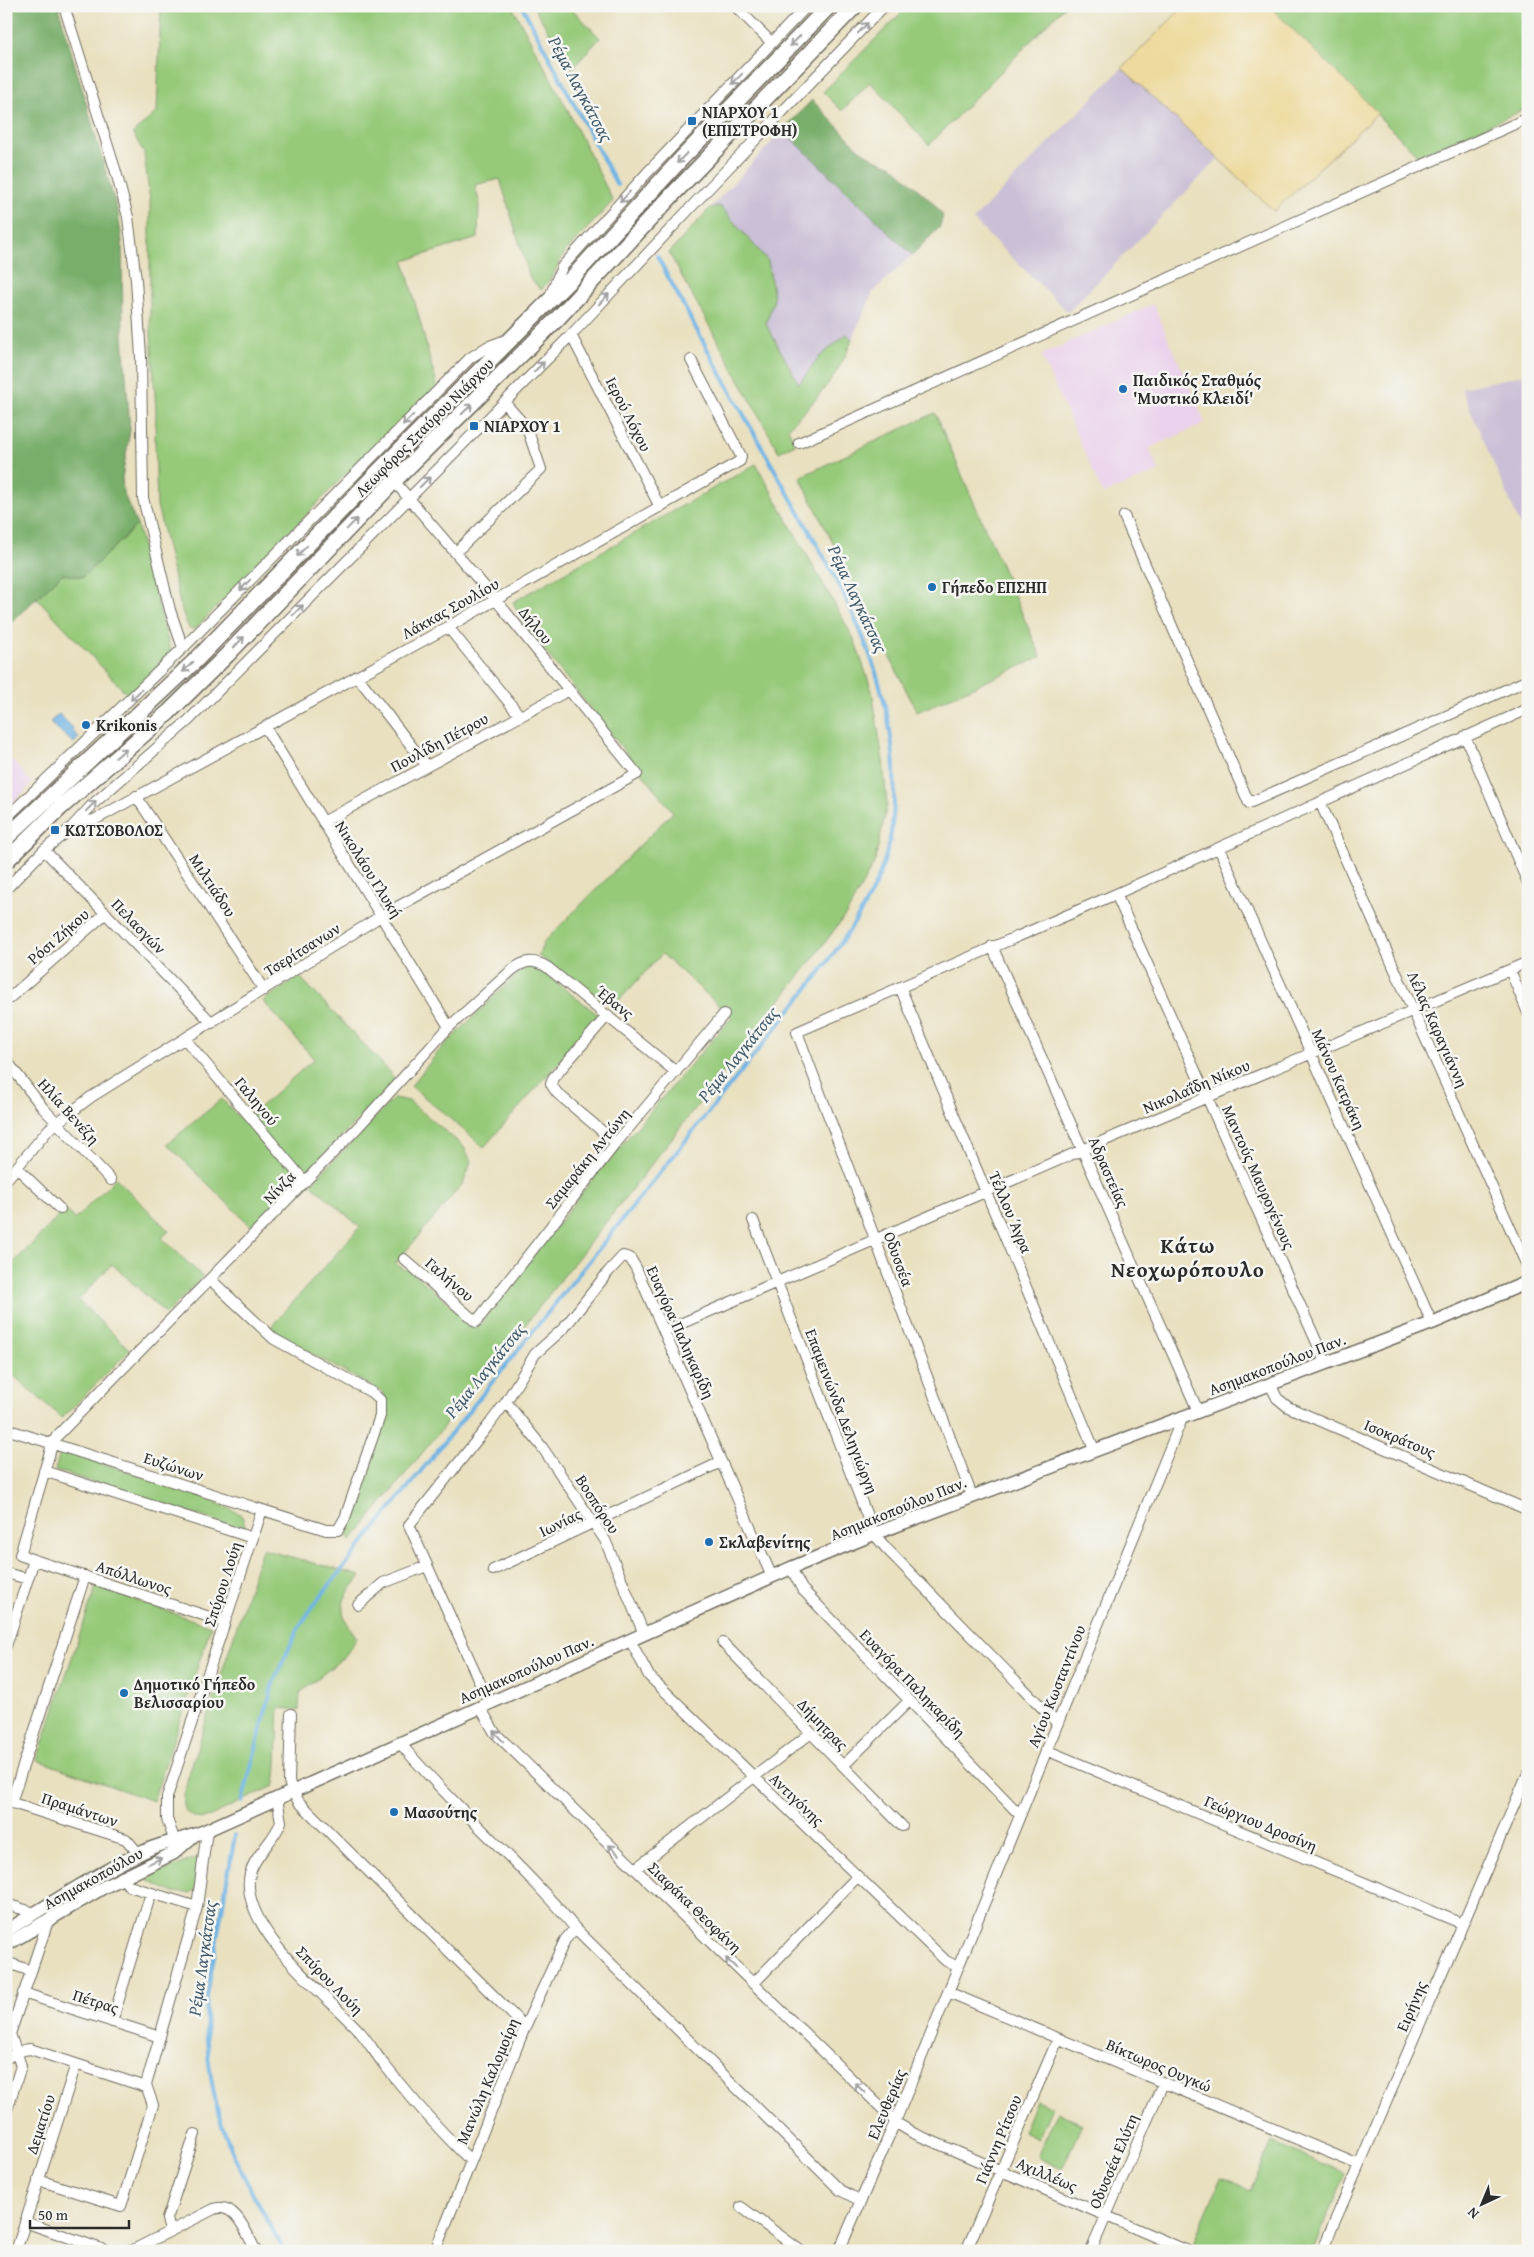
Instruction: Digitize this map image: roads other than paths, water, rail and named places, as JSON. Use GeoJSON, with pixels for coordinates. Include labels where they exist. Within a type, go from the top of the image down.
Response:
{"type":"FeatureCollection","features":[{"type":"Feature","properties":{"kind":"main road","name":"Λεωφόρος Σταύρου Νιάρχου"},"geometry":{"type":"LineString","coordinates":[[6,838],[202,654],[386,464],[546,304],[682,158],[829,6]]}},
{"type":"Feature","properties":{"kind":"main road","name":"Λεωφόρος Σταύρου Νιάρχου"},"geometry":{"type":"LineString","coordinates":[[6,861],[73,796],[189,692],[394,481],[557,318],[676,191],[855,6]]}},
{"type":"Feature","properties":{"kind":"street"},"geometry":{"type":"LineString","coordinates":[[64,6],[116,172],[128,217],[136,280],[141,357],[143,498],[170,610],[183,648]]}},
{"type":"Feature","properties":{"kind":"street"},"geometry":{"type":"LineString","coordinates":[[735,6],[772,43]]}},
{"type":"Feature","properties":{"kind":"street"},"geometry":{"type":"LineString","coordinates":[[546,304],[562,267],[647,173],[807,6]]}},
{"type":"Feature","properties":{"kind":"street"},"geometry":{"type":"LineString","coordinates":[[6,889],[44,850],[71,828],[106,792],[189,720],[571,335],[733,162],[884,6]]}},
{"type":"Feature","properties":{"kind":"street"},"geometry":{"type":"LineString","coordinates":[[799,443],[1528,118]]}},
{"type":"Feature","properties":{"kind":"street","name":"Ιερού Λόχου"},"geometry":{"type":"LineString","coordinates":[[571,335],[660,507]]}},
{"type":"Feature","properties":{"kind":"street"},"geometry":{"type":"LineString","coordinates":[[6,818],[183,648],[470,358],[487,347],[514,337]]}},
{"type":"Feature","properties":{"kind":"street","name":"Λάκκας Σουλίου"},"geometry":{"type":"LineString","coordinates":[[71,828],[96,818],[448,627],[740,461],[741,456],[690,360]]}},
{"type":"Feature","properties":{"kind":"street"},"geometry":{"type":"LineString","coordinates":[[456,552],[540,469],[526,428],[504,402]]}},
{"type":"Feature","properties":{"kind":"street","name":"Δήλου"},"geometry":{"type":"LineString","coordinates":[[394,481],[496,600],[637,774]]}},
{"type":"Feature","properties":{"kind":"street"},"geometry":{"type":"LineString","coordinates":[[1124,516],[1249,803],[1528,680]]}},
{"type":"Feature","properties":{"kind":"street"},"geometry":{"type":"LineString","coordinates":[[448,627],[520,716]]}},
{"type":"Feature","properties":{"kind":"street"},"geometry":{"type":"LineString","coordinates":[[357,676],[426,766]]}},
{"type":"Feature","properties":{"kind":"street","name":"Πουλίδη Πέτρου"},"geometry":{"type":"LineString","coordinates":[[323,822],[569,690]]}},
{"type":"Feature","properties":{"kind":"street"},"geometry":{"type":"LineString","coordinates":[[900,987],[1116,894],[1528,709]]}},
{"type":"Feature","properties":{"kind":"street","name":"Νικολάου Γλυκή"},"geometry":{"type":"LineString","coordinates":[[265,726],[449,1027]]}},
{"type":"Feature","properties":{"kind":"street"},"geometry":{"type":"LineString","coordinates":[[1465,736],[1528,883]]}},
{"type":"Feature","properties":{"kind":"street","name":"Τσερίτσανων"},"geometry":{"type":"LineString","coordinates":[[6,1180],[56,1123],[91,1098],[381,916],[637,774]]}},
{"type":"Feature","properties":{"kind":"street","name":"Μιλτιάδου"},"geometry":{"type":"LineString","coordinates":[[136,796],[264,990]]}},
{"type":"Feature","properties":{"kind":"street","name":"Λέλας Καραγιάννη"},"geometry":{"type":"LineString","coordinates":[[1320,802],[1528,1268]]}},
{"type":"Feature","properties":{"kind":"street","name":"Μάνου Κατράκη"},"geometry":{"type":"LineString","coordinates":[[1219,848],[1432,1323]]}},
{"type":"Feature","properties":{"kind":"street","name":"Πελασγών"},"geometry":{"type":"LineString","coordinates":[[44,850],[212,1022]]}},
{"type":"Feature","properties":{"kind":"street","name":"Μαντούς Μαυρογένους"},"geometry":{"type":"LineString","coordinates":[[1116,894],[1326,1363]]}},
{"type":"Feature","properties":{"kind":"street","name":"Ρόσι Ζήκου"},"geometry":{"type":"LineString","coordinates":[[6,1001],[106,913]]}},
{"type":"Feature","properties":{"kind":"street","name":"Αδραστείας"},"geometry":{"type":"LineString","coordinates":[[992,946],[1198,1411]]}},
{"type":"Feature","properties":{"kind":"street","name":"Νίνζα"},"geometry":{"type":"LineString","coordinates":[[53,1443],[399,1084],[449,1027],[512,970],[522,963],[532,961]]}},
{"type":"Feature","properties":{"kind":"street","name":"Έβανς"},"geometry":{"type":"LineString","coordinates":[[532,961],[547,967],[676,1072]]}},
{"type":"Feature","properties":{"kind":"street","name":"Νικολαΐδη Νίκου"},"geometry":{"type":"LineString","coordinates":[[664,1331],[1082,1150],[1528,962]]}},
{"type":"Feature","properties":{"kind":"street"},"geometry":{"type":"LineString","coordinates":[[1510,970],[1528,1013]]}},
{"type":"Feature","properties":{"kind":"street","name":"Οδυσσέα"},"geometry":{"type":"LineString","coordinates":[[900,987],[797,1032],[972,1496]]}},
{"type":"Feature","properties":{"kind":"street","name":"Τέλλου Άγρα"},"geometry":{"type":"LineString","coordinates":[[900,987],[1094,1449]]}},
{"type":"Feature","properties":{"kind":"street","name":"Σαμαράκη Αντώνη"},"geometry":{"type":"LineString","coordinates":[[476,1322],[616,1143],[724,1014]]}},
{"type":"Feature","properties":{"kind":"street"},"geometry":{"type":"LineString","coordinates":[[608,1015],[553,1078],[551,1084],[557,1093],[616,1143]]}},
{"type":"Feature","properties":{"kind":"street","name":"Γαληνού"},"geometry":{"type":"LineString","coordinates":[[185,1039],[305,1182]]}},
{"type":"Feature","properties":{"kind":"street","name":"Ηλία Βενέζη"},"geometry":{"type":"LineString","coordinates":[[6,1060],[56,1123],[111,1180]]}},
{"type":"Feature","properties":{"kind":"street"},"geometry":{"type":"LineString","coordinates":[[17,1168],[60,1209]]}},
{"type":"Feature","properties":{"kind":"street","name":"Επαμεινώνδα Δεληγιώργη"},"geometry":{"type":"LineString","coordinates":[[753,1220],[874,1534],[1057,1723]]}},
{"type":"Feature","properties":{"kind":"street","name":"Ευαγόρα Παληκαρίδη"},"geometry":{"type":"LineString","coordinates":[[409,1525],[506,1402],[535,1354],[564,1328],[608,1271],[623,1256],[628,1257],[633,1262],[772,1577]]}},
{"type":"Feature","properties":{"kind":"street","name":"Γαλήνου"},"geometry":{"type":"LineString","coordinates":[[404,1259],[476,1322]]}},
{"type":"Feature","properties":{"kind":"street","name":"Ευζώνων"},"geometry":{"type":"LineString","coordinates":[[6,1429],[262,1510],[332,1531],[338,1530],[345,1518],[380,1416],[380,1400],[371,1392],[274,1339],[212,1280]]}},
{"type":"Feature","properties":{"kind":"street","name":"Ασημακοπούλου Παν."},"geometry":{"type":"LineString","coordinates":[[264,1804],[791,1568],[1094,1449],[1432,1323],[1528,1282]]}},
{"type":"Feature","properties":{"kind":"street","name":"Ισοκράτους"},"geometry":{"type":"LineString","coordinates":[[1270,1384],[1277,1398],[1288,1406],[1528,1510]]}},
{"type":"Feature","properties":{"kind":"street","name":"Βοσπόρου"},"geometry":{"type":"LineString","coordinates":[[506,1402],[542,1447],[593,1522],[611,1554],[644,1634]]}},
{"type":"Feature","properties":{"kind":"street","name":"Αγίου Κωσταντίνου"},"geometry":{"type":"LineString","coordinates":[[958,1967],[1183,1416]]}},
{"type":"Feature","properties":{"kind":"street"},"geometry":{"type":"LineString","coordinates":[[6,1646],[10,1625],[34,1560],[20,1555],[53,1443]]}},
{"type":"Feature","properties":{"kind":"street","name":"Ιωνίας"},"geometry":{"type":"LineString","coordinates":[[494,1570],[722,1462]]}},
{"type":"Feature","properties":{"kind":"street"},"geometry":{"type":"LineString","coordinates":[[44,1471],[253,1538]]}},
{"type":"Feature","properties":{"kind":"street","name":"Σπύρου Λούη"},"geometry":{"type":"LineString","coordinates":[[174,1840],[167,1819],[167,1797],[262,1510]]}},
{"type":"Feature","properties":{"kind":"street","name":"Σιαφάκα Θεοφάνη"},"geometry":{"type":"LineString","coordinates":[[409,1525],[495,1733],[896,2122]]}},
{"type":"Feature","properties":{"kind":"street","name":"Απόλλωνος"},"geometry":{"type":"LineString","coordinates":[[34,1560],[225,1622]]}},
{"type":"Feature","properties":{"kind":"street"},"geometry":{"type":"LineString","coordinates":[[358,1606],[383,1583],[427,1566]]}},
{"type":"Feature","properties":{"kind":"street","name":"Ευαγόρα Παληκαρίδη"},"geometry":{"type":"LineString","coordinates":[[791,1568],[802,1589],[1020,1815]]}},
{"type":"Feature","properties":{"kind":"street"},"geometry":{"type":"LineString","coordinates":[[6,1572],[28,1579]]}},
{"type":"Feature","properties":{"kind":"street"},"geometry":{"type":"LineString","coordinates":[[9,1802],[85,1576]]}},
{"type":"Feature","properties":{"kind":"street","name":"Αντιγόνης"},"geometry":{"type":"LineString","coordinates":[[630,1640],[649,1676],[753,1778],[946,1961],[958,1967]]}},
{"type":"Feature","properties":{"kind":"street","name":"Δήμητρας"},"geometry":{"type":"LineString","coordinates":[[723,1643],[902,1826]]}},
{"type":"Feature","properties":{"kind":"street"},"geometry":{"type":"LineString","coordinates":[[843,1766],[909,1701]]}},
{"type":"Feature","properties":{"kind":"street"},"geometry":{"type":"LineString","coordinates":[[291,1714],[289,1776],[292,1791],[304,1808],[525,2027]]}},
{"type":"Feature","properties":{"kind":"street"},"geometry":{"type":"LineString","coordinates":[[635,1869],[811,1733]]}},
{"type":"Feature","properties":{"kind":"street"},"geometry":{"type":"LineString","coordinates":[[400,1743],[426,1775],[548,1898],[575,1928],[840,2190],[861,2201]]}},
{"type":"Feature","properties":{"kind":"street","name":"Γεώργιου Δροσίνη"},"geometry":{"type":"LineString","coordinates":[[1046,1750],[1463,1924]]}},
{"type":"Feature","properties":{"kind":"street","name":"Ειρήνης"},"geometry":{"type":"LineString","coordinates":[[1322,2251],[1528,1773]]}},
{"type":"Feature","properties":{"kind":"street","name":"Σπύρου Λούη"},"geometry":{"type":"LineString","coordinates":[[276,1798],[281,1822],[254,1862],[249,1879],[252,1902],[258,1916],[276,1945],[292,1964],[361,2034],[408,2092],[470,2160]]}},
{"type":"Feature","properties":{"kind":"street","name":"Πραμάντων"},"geometry":{"type":"LineString","coordinates":[[9,1802],[126,1839],[139,1854]]}},
{"type":"Feature","properties":{"kind":"street","name":"Ασημακοπούλου"},"geometry":{"type":"LineString","coordinates":[[6,1930],[97,1876],[139,1854],[174,1840],[193,1836],[264,1804]]}},
{"type":"Feature","properties":{"kind":"street"},"geometry":{"type":"LineString","coordinates":[[38,2180],[121,2206],[153,2105],[146,2087],[197,1907],[207,1830]]}},
{"type":"Feature","properties":{"kind":"street","name":"Ασημακοπούλου"},"geometry":{"type":"LineString","coordinates":[[6,1946],[122,1877],[174,1853],[193,1836]]}},
{"type":"Feature","properties":{"kind":"street"},"geometry":{"type":"LineString","coordinates":[[122,1877],[129,1886],[197,1907]]}},
{"type":"Feature","properties":{"kind":"street"},"geometry":{"type":"LineString","coordinates":[[753,1984],[857,1877]]}},
{"type":"Feature","properties":{"kind":"street"},"geometry":{"type":"LineString","coordinates":[[112,2022],[151,1893]]}},
{"type":"Feature","properties":{"kind":"street"},"geometry":{"type":"LineString","coordinates":[[6,1904],[35,1913]]}},
{"type":"Feature","properties":{"kind":"street"},"geometry":{"type":"LineString","coordinates":[[7,2110],[21,2066],[10,2034],[48,1921]]}},
{"type":"Feature","properties":{"kind":"street","name":"Μανώλη Καλομοίρη"},"geometry":{"type":"LineString","coordinates":[[434,2251],[461,2189],[470,2160],[525,2027],[565,1940],[575,1928]]}},
{"type":"Feature","properties":{"kind":"street"},"geometry":{"type":"LineString","coordinates":[[6,1962],[31,1971]]}},
{"type":"Feature","properties":{"kind":"street","name":"Ελευθερίας"},"geometry":{"type":"LineString","coordinates":[[843,2250],[861,2201],[896,2122],[958,1967]]}},
{"type":"Feature","properties":{"kind":"street","name":"Βίκτωρος Ουγκώ"},"geometry":{"type":"LineString","coordinates":[[948,1992],[1359,2165]]}},
{"type":"Feature","properties":{"kind":"street","name":"Πέτρας"},"geometry":{"type":"LineString","coordinates":[[23,1993],[160,2037]]}},
{"type":"Feature","properties":{"kind":"street","name":"Γιάννη Ρίτσου"},"geometry":{"type":"LineString","coordinates":[[966,2251],[1058,2038]]}},
{"type":"Feature","properties":{"kind":"street"},"geometry":{"type":"LineString","coordinates":[[6,2058],[30,2049],[146,2087]]}},
{"type":"Feature","properties":{"kind":"street","name":"Δεματίου"},"geometry":{"type":"LineString","coordinates":[[16,2251],[76,2064]]}},
{"type":"Feature","properties":{"kind":"street","name":"Οδυσσέα Ελύτη"},"geometry":{"type":"LineString","coordinates":[[1091,2251],[1163,2083]]}},
{"type":"Feature","properties":{"kind":"street","name":"Αχιλλέως"},"geometry":{"type":"LineString","coordinates":[[896,2122],[913,2133],[1188,2251]]}},
{"type":"Feature","properties":{"kind":"street"},"geometry":{"type":"LineString","coordinates":[[170,2231],[167,2220],[195,2134]]}},
{"type":"Feature","properties":{"kind":"street"},"geometry":{"type":"LineString","coordinates":[[130,2251],[221,2207],[235,2215],[256,2251]]}},
{"type":"Feature","properties":{"kind":"street"},"geometry":{"type":"LineString","coordinates":[[741,2207],[801,2251]]}},
{"type":"Feature","properties":{"kind":"street"},"geometry":{"type":"LineString","coordinates":[[25,2222],[107,2251]]}},
{"type":"Feature","properties":{"kind":"street"},"geometry":{"type":"LineString","coordinates":[[74,2251],[77,2240]]}},
{"type":"Feature","properties":{"kind":"water"},"geometry":{"type":"Polygon","coordinates":[[[59,714],[73,728],[72,730],[79,738],[74,743],[51,724],[51,721],[59,714]]]}},
{"type":"Feature","properties":{"kind":"waterway","name":"Ρέμα Λαγκάτσας"},"geometry":{"type":"LineString","coordinates":[[522,6],[617,185]]}},
{"type":"Feature","properties":{"kind":"waterway","name":"Ρέμα Λαγκάτσας"},"geometry":{"type":"LineString","coordinates":[[242,1802],[273,1683],[299,1627],[316,1602],[812,983],[851,928],[873,890],[888,848],[892,826],[894,775],[890,727],[879,681],[863,636],[821,551],[728,387],[657,256]]}},
{"type":"Feature","properties":{"kind":"waterway","name":"Ρέμα Λαγκάτσας"},"geometry":{"type":"LineString","coordinates":[[235,1835],[207,1996],[206,2028],[211,2080],[218,2113],[229,2144],[284,2251]]}},
{"type":"Feature","properties":{"kind":"place","name":"ΝΙΑΡΧΟΥ 1 (ΕΠΙΣΤΡΟΦΗ)"},"geometry":{"type":"Point","coordinates":[692,121]}},
{"type":"Feature","properties":{"kind":"place","name":"Παιδικός Σταθμός 'Μυστικό Κλειδί'"},"geometry":{"type":"Point","coordinates":[1123,389]}},
{"type":"Feature","properties":{"kind":"place","name":"ΝΙΑΡΧΟΥ 1"},"geometry":{"type":"Point","coordinates":[474,426]}},
{"type":"Feature","properties":{"kind":"place","name":"Γήπεδο ΕΠΣΗΠ"},"geometry":{"type":"Point","coordinates":[932,587]}},
{"type":"Feature","properties":{"kind":"place","name":"Krikonis"},"geometry":{"type":"Point","coordinates":[86,725]}},
{"type":"Feature","properties":{"kind":"place","name":"ΚΩΤΣΟΒΟΛΟΣ"},"geometry":{"type":"Point","coordinates":[55,830]}},
{"type":"Feature","properties":{"kind":"place","name":"Σκλαβενίτης"},"geometry":{"type":"Point","coordinates":[709,1542]}},
{"type":"Feature","properties":{"kind":"place","name":"Δημοτικό Γήπεδο Βελισσαρίου"},"geometry":{"type":"Point","coordinates":[124,1693]}},
{"type":"Feature","properties":{"kind":"place","name":"Μασούτης"},"geometry":{"type":"Point","coordinates":[394,1812]}},
{"type":"Feature","properties":{"kind":"district","name":"Κάτω Νεοχωρόπουλο"},"geometry":{"type":"Point","coordinates":[1188,1257]}}]}
